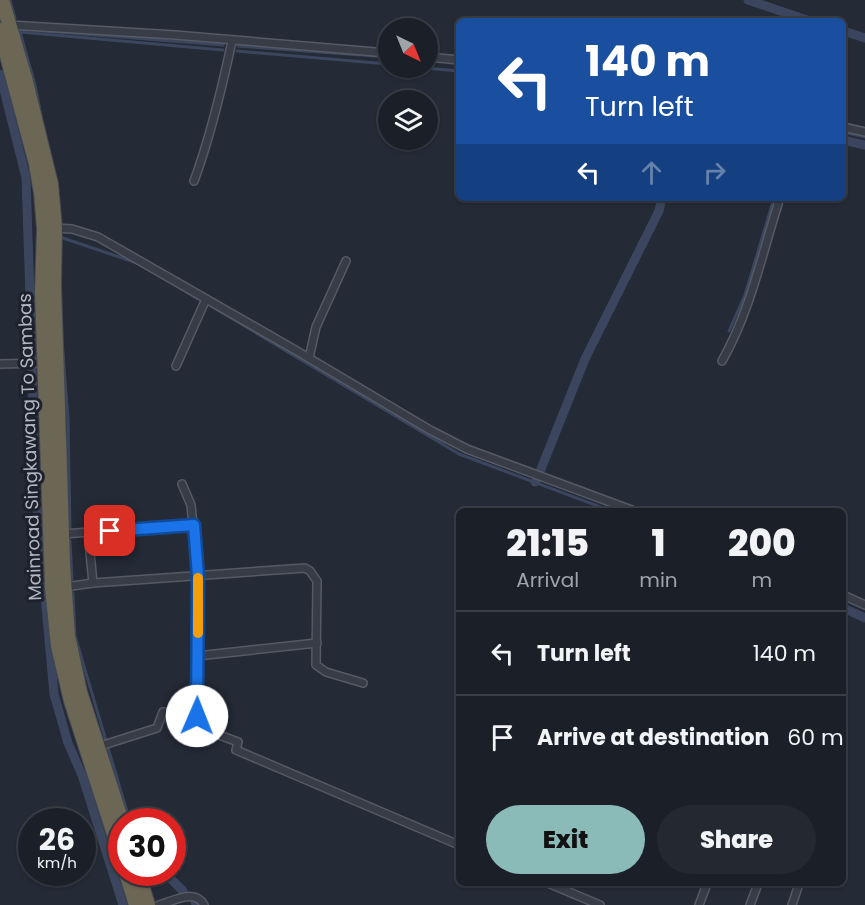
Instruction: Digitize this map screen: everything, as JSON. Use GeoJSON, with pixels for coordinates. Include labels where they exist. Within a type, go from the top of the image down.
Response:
{"type":"FeatureCollection","features":[{"type":"Feature","properties":{"kind":"highway","name":"Mainroad Singkawang To Sambas"},"geometry":{"type":"LineString","coordinates":[[2,0],[5,27],[19,79],[48,169],[55,228],[52,587],[58,646],[71,701],[108,816]]}},
{"type":"Feature","properties":{"kind":"highway","name":"Mainroad Singkawang To Sambas"},"geometry":{"type":"LineString","coordinates":[[19,79],[41,193],[44,229],[42,292],[44,363],[52,413],[66,618],[71,652],[97,747],[117,808]]}},
{"type":"Feature","properties":{"kind":"highway"},"geometry":{"type":"LineString","coordinates":[[130,886],[136,905]]}},
{"type":"Feature","properties":{"kind":"highway"},"geometry":{"type":"LineString","coordinates":[[142,886],[148,905]]}},
{"type":"Feature","properties":{"kind":"street"},"geometry":{"type":"LineString","coordinates":[[5,27],[175,35],[378,52]]}},
{"type":"Feature","properties":{"kind":"street"},"geometry":{"type":"LineString","coordinates":[[194,181],[222,88],[232,41]]}},
{"type":"Feature","properties":{"kind":"street"},"geometry":{"type":"LineString","coordinates":[[438,58],[456,60]]}},
{"type":"Feature","properties":{"kind":"street"},"geometry":{"type":"LineString","coordinates":[[846,129],[865,132]]}},
{"type":"Feature","properties":{"kind":"street"},"geometry":{"type":"LineString","coordinates":[[722,361],[734,339],[755,285],[779,201]]}},
{"type":"Feature","properties":{"kind":"street"},"geometry":{"type":"LineString","coordinates":[[55,228],[72,229],[98,237],[430,430],[467,449],[626,508]]}},
{"type":"Feature","properties":{"kind":"street"},"geometry":{"type":"LineString","coordinates":[[309,358],[316,327],[346,261]]}},
{"type":"Feature","properties":{"kind":"street"},"geometry":{"type":"LineString","coordinates":[[176,366],[206,299]]}},
{"type":"Feature","properties":{"kind":"street"},"geometry":{"type":"LineString","coordinates":[[0,364],[44,363]]}},
{"type":"Feature","properties":{"kind":"street"},"geometry":{"type":"LineString","coordinates":[[182,484],[191,505],[194,525],[198,576],[197,721],[203,729],[238,742],[236,750],[456,844]]}},
{"type":"Feature","properties":{"kind":"street"},"geometry":{"type":"LineString","coordinates":[[62,534],[194,525]]}},
{"type":"Feature","properties":{"kind":"street"},"geometry":{"type":"LineString","coordinates":[[88,532],[93,583]]}},
{"type":"Feature","properties":{"kind":"street"},"geometry":{"type":"LineString","coordinates":[[65,587],[305,568],[317,581],[317,668],[363,683]]}},
{"type":"Feature","properties":{"kind":"street"},"geometry":{"type":"LineString","coordinates":[[846,596],[865,605]]}},
{"type":"Feature","properties":{"kind":"street"},"geometry":{"type":"LineString","coordinates":[[197,656],[316,643]]}},
{"type":"Feature","properties":{"kind":"street"},"geometry":{"type":"LineString","coordinates":[[97,747],[157,728],[163,712],[197,713]]}},
{"type":"Feature","properties":{"kind":"street"},"geometry":{"type":"LineString","coordinates":[[555,886],[600,905]]}},
{"type":"Feature","properties":{"kind":"street"},"geometry":{"type":"LineString","coordinates":[[699,905],[706,886]]}},
{"type":"Feature","properties":{"kind":"street"},"geometry":{"type":"LineString","coordinates":[[750,905],[757,886]]}},
{"type":"Feature","properties":{"kind":"street"},"geometry":{"type":"LineString","coordinates":[[792,905],[798,886]]}},
{"type":"Feature","properties":{"kind":"street"},"geometry":{"type":"LineString","coordinates":[[159,905],[193,896],[199,898],[204,905]]}},
{"type":"Feature","properties":{"kind":"waterway"},"geometry":{"type":"LineString","coordinates":[[10,0],[15,18]]}},
{"type":"Feature","properties":{"kind":"waterway"},"geometry":{"type":"LineString","coordinates":[[748,0],[801,18]]}},
{"type":"Feature","properties":{"kind":"waterway"},"geometry":{"type":"LineString","coordinates":[[32,30],[223,45]]}},
{"type":"Feature","properties":{"kind":"waterway"},"geometry":{"type":"LineString","coordinates":[[41,116],[20,32],[223,50]]}},
{"type":"Feature","properties":{"kind":"waterway"},"geometry":{"type":"LineString","coordinates":[[846,32],[865,38]]}},
{"type":"Feature","properties":{"kind":"waterway"},"geometry":{"type":"LineString","coordinates":[[238,46],[378,56]]}},
{"type":"Feature","properties":{"kind":"waterway"},"geometry":{"type":"LineString","coordinates":[[237,51],[378,63]]}},
{"type":"Feature","properties":{"kind":"waterway"},"geometry":{"type":"LineString","coordinates":[[438,69],[456,71]]}},
{"type":"Feature","properties":{"kind":"waterway"},"geometry":{"type":"LineString","coordinates":[[0,74],[26,178],[32,356]]}},
{"type":"Feature","properties":{"kind":"waterway"},"geometry":{"type":"LineString","coordinates":[[846,133],[865,137]]}},
{"type":"Feature","properties":{"kind":"waterway"},"geometry":{"type":"LineString","coordinates":[[846,141],[865,145]]}},
{"type":"Feature","properties":{"kind":"waterway"},"geometry":{"type":"LineString","coordinates":[[541,469],[585,359],[659,211],[661,201]]}},
{"type":"Feature","properties":{"kind":"waterway"},"geometry":{"type":"LineString","coordinates":[[729,331],[745,295],[773,201]]}},
{"type":"Feature","properties":{"kind":"waterway"},"geometry":{"type":"LineString","coordinates":[[60,237],[137,263]]}},
{"type":"Feature","properties":{"kind":"waterway"},"geometry":{"type":"LineString","coordinates":[[172,283],[198,299]]}},
{"type":"Feature","properties":{"kind":"waterway"},"geometry":{"type":"LineString","coordinates":[[211,306],[459,454],[603,508]]}},
{"type":"Feature","properties":{"kind":"waterway"},"geometry":{"type":"LineString","coordinates":[[62,340],[68,419],[70,527]]}},
{"type":"Feature","properties":{"kind":"waterway"},"geometry":{"type":"LineString","coordinates":[[32,367],[35,486],[54,694],[68,743],[82,775],[123,905]]}},
{"type":"Feature","properties":{"kind":"waterway"},"geometry":{"type":"LineString","coordinates":[[70,541],[72,579]]}},
{"type":"Feature","properties":{"kind":"waterway"},"geometry":{"type":"LineString","coordinates":[[73,593],[75,636],[126,808]]}},
{"type":"Feature","properties":{"kind":"waterway"},"geometry":{"type":"LineString","coordinates":[[846,609],[865,618]]}},
{"type":"Feature","properties":{"kind":"waterway"},"geometry":{"type":"LineString","coordinates":[[178,886],[183,891]]}},
{"type":"Feature","properties":{"kind":"waterway"},"geometry":{"type":"LineString","coordinates":[[195,902],[198,905]]}},
{"type":"Feature","properties":{"kind":"slow traffic"},"geometry":{"type":"LineString","coordinates":[[198,578],[198,633]]}},
{"type":"Feature","properties":{"kind":"route"},"geometry":{"type":"LineString","coordinates":[[110,531],[194,525],[198,576],[197,716]]}}]}
